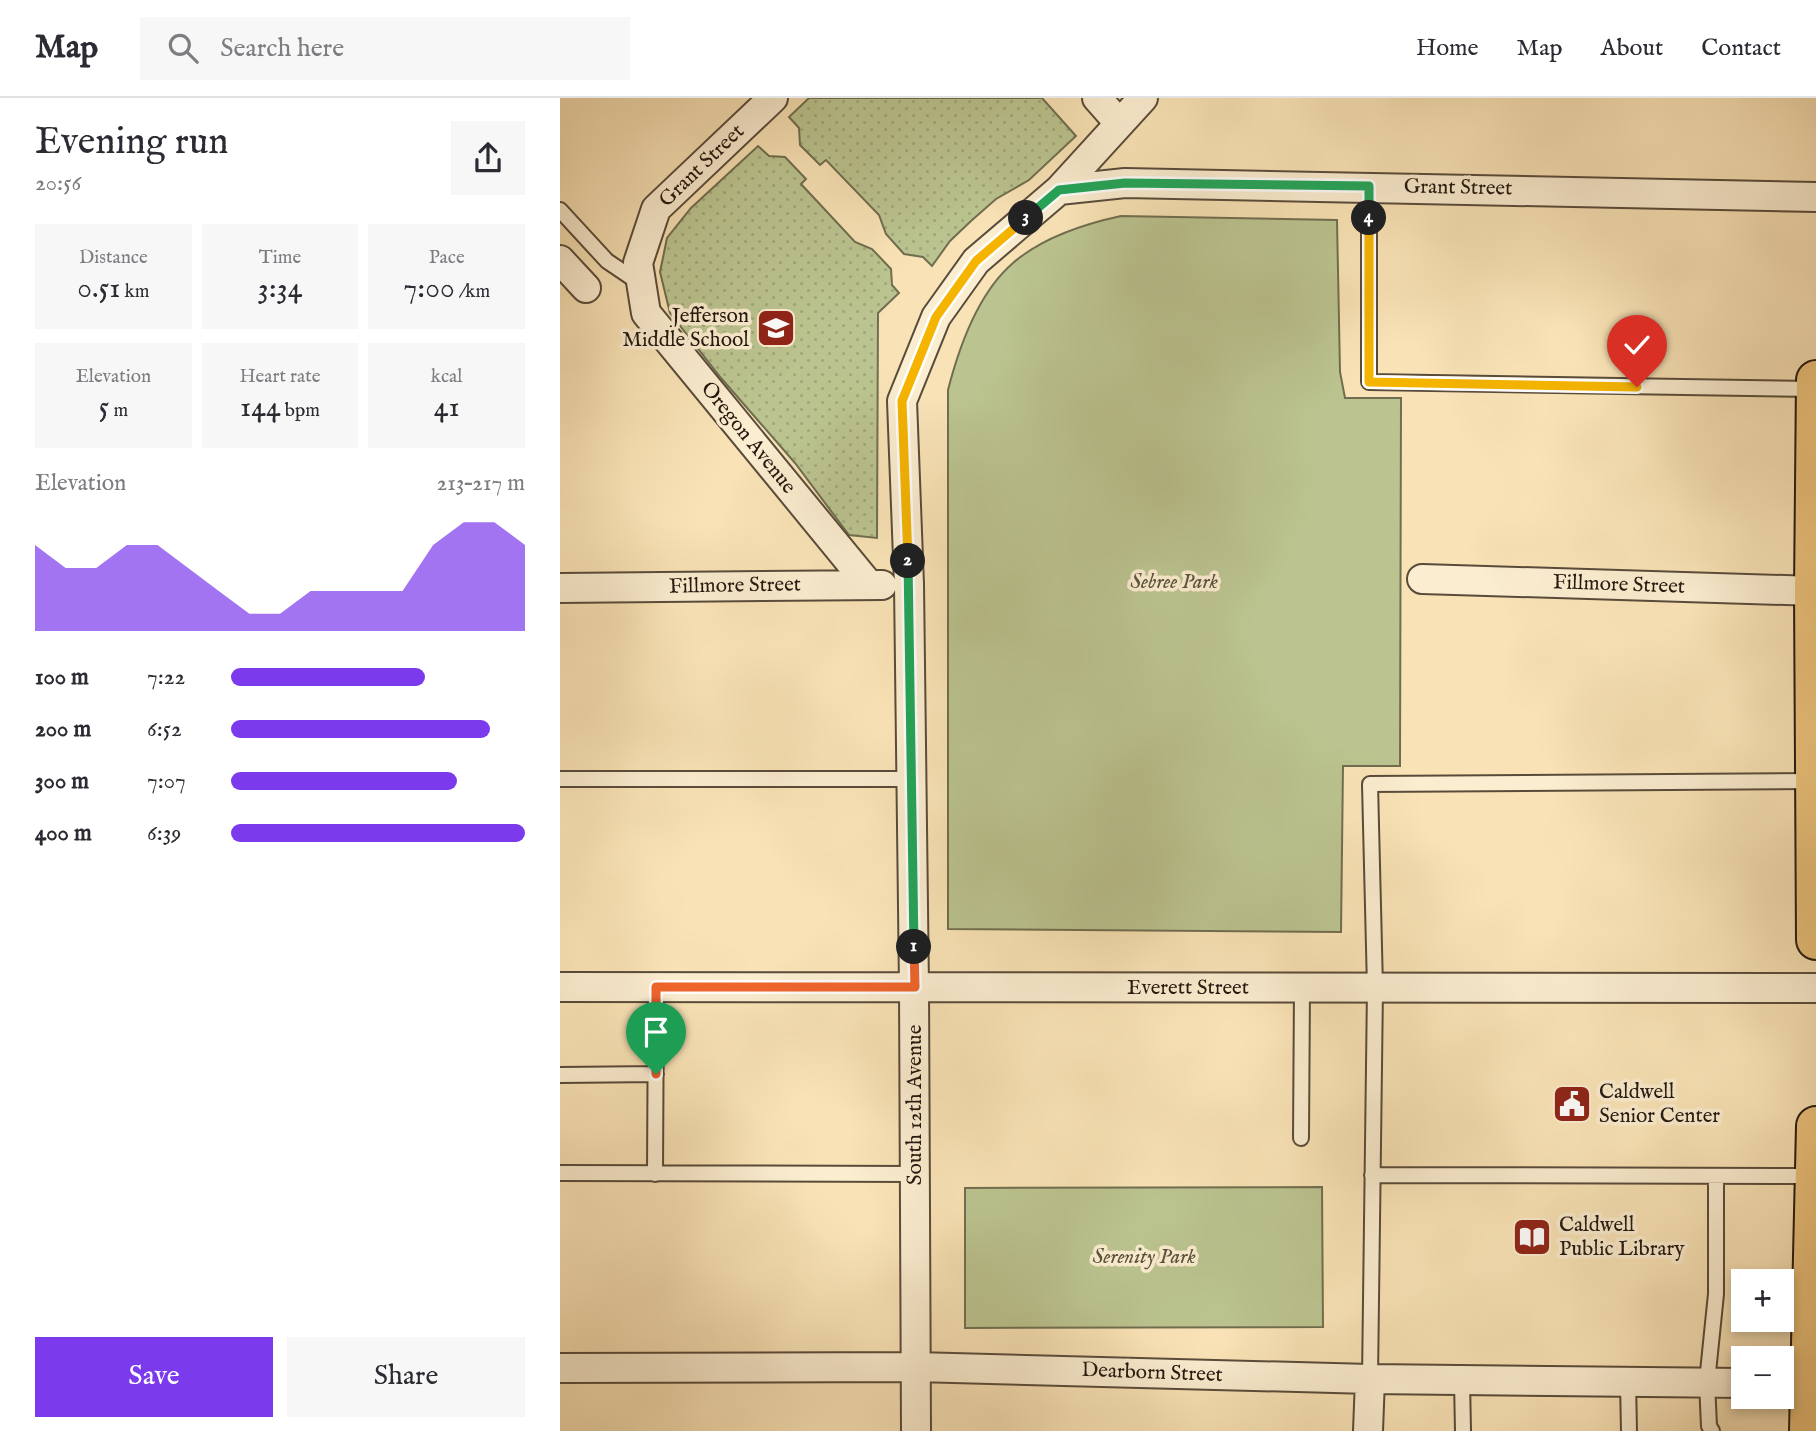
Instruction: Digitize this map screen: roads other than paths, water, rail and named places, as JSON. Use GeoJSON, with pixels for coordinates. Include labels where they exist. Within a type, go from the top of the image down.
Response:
{"type":"FeatureCollection","features":[{"type":"Feature","properties":{"kind":"main road"},"geometry":{"type":"LineString","coordinates":[[1816,380],[1816,940]]}},
{"type":"Feature","properties":{"kind":"main road"},"geometry":{"type":"LineString","coordinates":[[1809,1431],[1802,1383],[1815,1185],[1816,1126]]}},
{"type":"Feature","properties":{"kind":"street","name":"Grant Street"},"geometry":{"type":"LineString","coordinates":[[641,284],[638,263],[656,209],[773,98]]}},
{"type":"Feature","properties":{"kind":"street"},"geometry":{"type":"LineString","coordinates":[[1097,98],[1119,124]]}},
{"type":"Feature","properties":{"kind":"street"},"geometry":{"type":"LineString","coordinates":[[1059,190],[1143,98]]}},
{"type":"Feature","properties":{"kind":"street","name":"Grant Street"},"geometry":{"type":"LineString","coordinates":[[1059,190],[1125,183],[1816,197]]}},
{"type":"Feature","properties":{"kind":"street","name":"South 12th Avenue"},"geometry":{"type":"LineString","coordinates":[[916,1431],[915,987],[909,584],[902,401],[936,317],[976,261],[1059,190]]}},
{"type":"Feature","properties":{"kind":"street"},"geometry":{"type":"LineString","coordinates":[[560,260],[586,288]]}},
{"type":"Feature","properties":{"kind":"street","name":"Oregon Avenue"},"geometry":{"type":"LineString","coordinates":[[641,284],[646,313],[869,585]]}},
{"type":"Feature","properties":{"kind":"street","name":"Fillmore Street"},"geometry":{"type":"LineString","coordinates":[[1422,579],[1815,591]]}},
{"type":"Feature","properties":{"kind":"street","name":"Fillmore Street"},"geometry":{"type":"LineString","coordinates":[[560,588],[909,584]]}},
{"type":"Feature","properties":{"kind":"street","name":"Everett Street"},"geometry":{"type":"LineString","coordinates":[[560,986],[1816,988]]}},
{"type":"Feature","properties":{"kind":"street","name":"Dearborn Street"},"geometry":{"type":"LineString","coordinates":[[560,1368],[916,1367],[1462,1381],[1731,1383]]}},
{"type":"Feature","properties":{"kind":"street"},"geometry":{"type":"LineString","coordinates":[[1368,1431],[1370,1379]]}},
{"type":"Feature","properties":{"kind":"lane"},"geometry":{"type":"LineString","coordinates":[[1369,186],[1369,382],[1816,389]]}},
{"type":"Feature","properties":{"kind":"lane"},"geometry":{"type":"LineString","coordinates":[[560,210],[607,261],[641,284]]}},
{"type":"Feature","properties":{"kind":"lane"},"geometry":{"type":"LineString","coordinates":[[560,779],[912,779]]}},
{"type":"Feature","properties":{"kind":"lane"},"geometry":{"type":"LineString","coordinates":[[1370,1379],[1375,988],[1370,784],[1815,781]]}},
{"type":"Feature","properties":{"kind":"lane"},"geometry":{"type":"LineString","coordinates":[[655,1174],[656,987]]}},
{"type":"Feature","properties":{"kind":"lane"},"geometry":{"type":"LineString","coordinates":[[1301,1138],[1302,988]]}},
{"type":"Feature","properties":{"kind":"lane"},"geometry":{"type":"LineString","coordinates":[[560,1074],[656,1074]]}},
{"type":"Feature","properties":{"kind":"lane"},"geometry":{"type":"LineString","coordinates":[[560,1173],[915,1174]]}},
{"type":"Feature","properties":{"kind":"lane"},"geometry":{"type":"LineString","coordinates":[[1373,1175],[1716,1176],[1815,1185]]}},
{"type":"Feature","properties":{"kind":"lane"},"geometry":{"type":"LineString","coordinates":[[1712,1431],[1709,1426],[1707,1382],[1716,1294],[1716,1176]]}},
{"type":"Feature","properties":{"kind":"lane"},"geometry":{"type":"LineString","coordinates":[[1462,1381],[1463,1431]]}},
{"type":"Feature","properties":{"kind":"lane"},"geometry":{"type":"LineString","coordinates":[[1628,1382],[1629,1431]]}},
{"type":"Feature","properties":{"kind":"place","name":"Jefferson Middle School"},"geometry":{"type":"Point","coordinates":[776,328]}},
{"type":"Feature","properties":{"kind":"place","name":"Caldwell Senior Center"},"geometry":{"type":"Point","coordinates":[1572,1104]}},
{"type":"Feature","properties":{"kind":"place","name":"Caldwell Public Library"},"geometry":{"type":"Point","coordinates":[1532,1237]}},
{"type":"Feature","properties":{"kind":"park label","name":"Sebree Park"},"geometry":{"type":"Point","coordinates":[1174,582]}},
{"type":"Feature","properties":{"kind":"park label","name":"Serenity Park"},"geometry":{"type":"Point","coordinates":[1144,1257]}}]}
